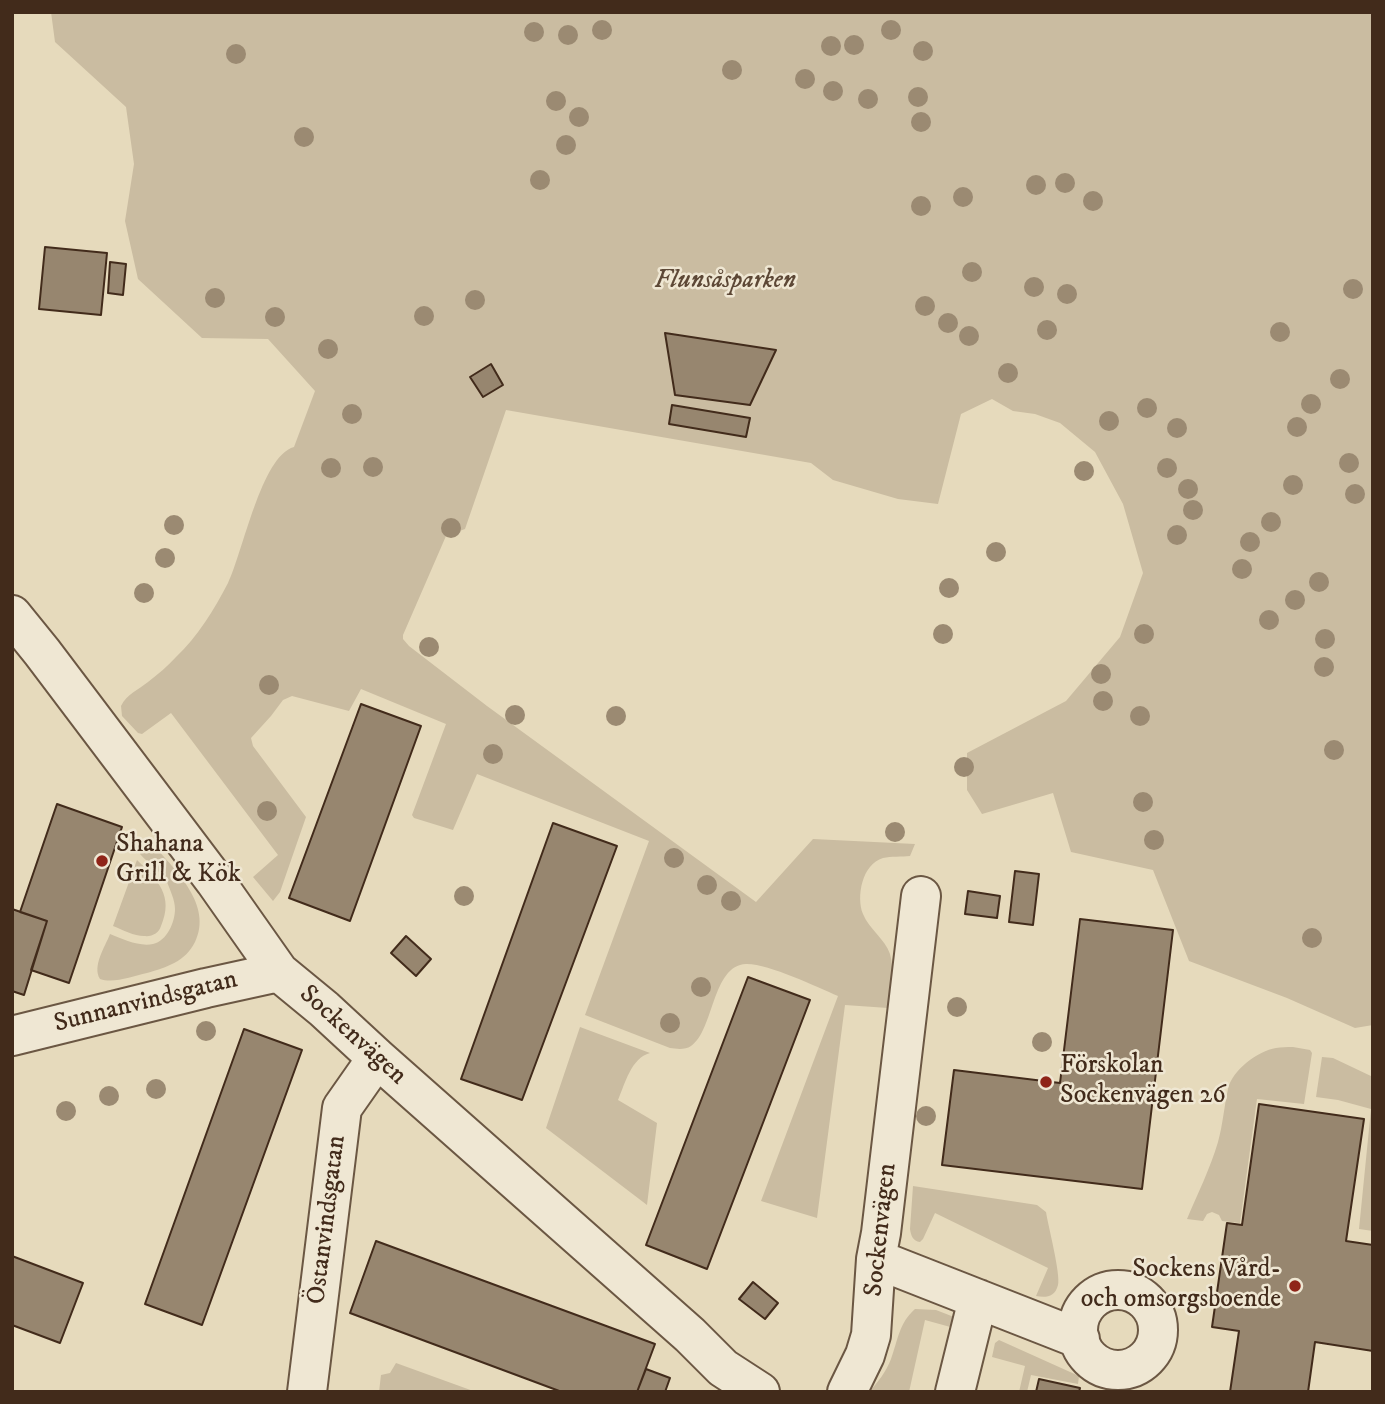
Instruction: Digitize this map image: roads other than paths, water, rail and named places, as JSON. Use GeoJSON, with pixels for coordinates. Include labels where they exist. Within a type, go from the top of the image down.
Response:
{"type":"FeatureCollection","features":[{"type":"Feature","properties":{"kind":"street","name":"Sockenvägen"},"geometry":{"type":"LineString","coordinates":[[12,615],[215,881],[279,972],[680,1326],[723,1368],[760,1392]]}},
{"type":"Feature","properties":{"kind":"street","name":"Sockenvägen"},"geometry":{"type":"LineString","coordinates":[[846,1392],[865,1355],[871,1335],[876,1259],[883,1220],[921,896]]}},
{"type":"Feature","properties":{"kind":"street","name":"Sunnanvindsgatan"},"geometry":{"type":"LineString","coordinates":[[12,1036],[279,972]]}},
{"type":"Feature","properties":{"kind":"street","name":"Östanvindsgatan"},"geometry":{"type":"LineString","coordinates":[[307,1392],[342,1108],[377,1058]]}},
{"type":"Feature","properties":{"kind":"street"},"geometry":{"type":"LineString","coordinates":[[876,1259],[978,1299],[1092,1366]]}},
{"type":"Feature","properties":{"kind":"street"},"geometry":{"type":"LineString","coordinates":[[955,1392],[978,1299]]}},
{"type":"Feature","properties":{"kind":"place","name":"Shahana Grill & Kök"},"geometry":{"type":"Point","coordinates":[102,861]}},
{"type":"Feature","properties":{"kind":"place","name":"Förskolan Sockenvägen 26"},"geometry":{"type":"Point","coordinates":[1046,1082]}},
{"type":"Feature","properties":{"kind":"place","name":"Sockens Vård- och omsorgsboende"},"geometry":{"type":"Point","coordinates":[1295,1286]}},
{"type":"Feature","properties":{"kind":"park label","name":"Flunsåsparken"},"geometry":{"type":"Point","coordinates":[725,282]}}]}
